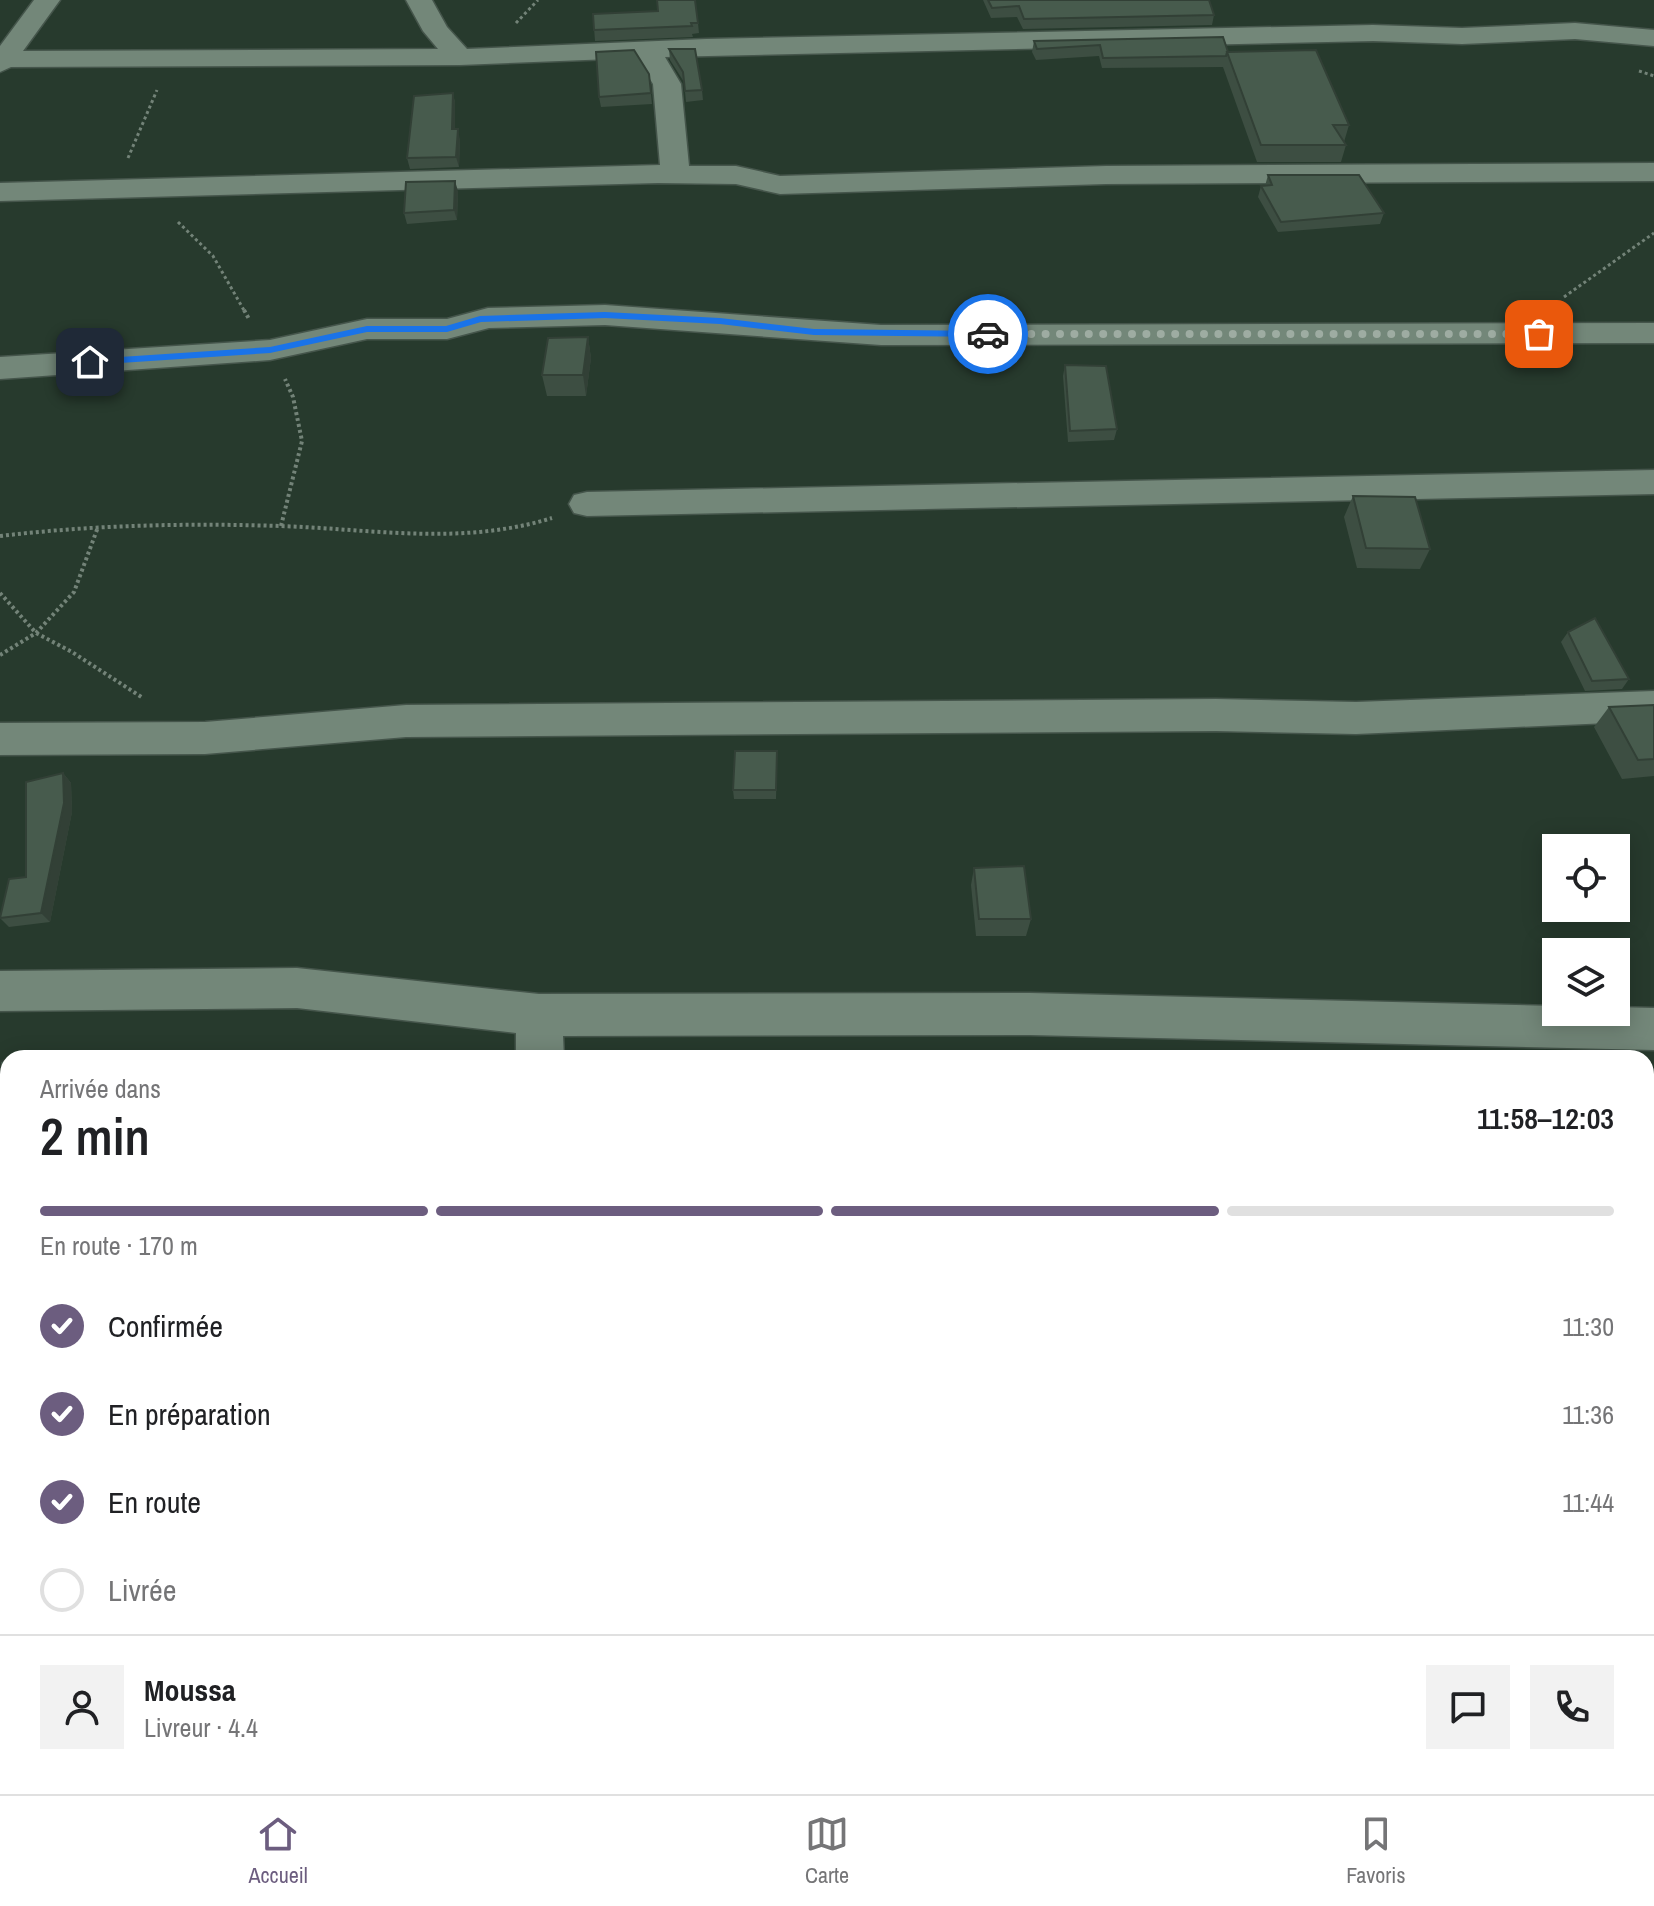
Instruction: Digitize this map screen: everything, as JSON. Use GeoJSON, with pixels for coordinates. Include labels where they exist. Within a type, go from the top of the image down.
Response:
{"type":"FeatureCollection","features":[{"type":"Feature","properties":{"kind":"street"},"geometry":{"type":"LineString","coordinates":[[1,60],[47,0]]}},
{"type":"Feature","properties":{"kind":"street"},"geometry":{"type":"LineString","coordinates":[[419,0],[436,31],[460,57]]}},
{"type":"Feature","properties":{"kind":"street"},"geometry":{"type":"LineString","coordinates":[[1,60],[460,57],[644,49],[1373,33],[1462,36],[1575,31],[1654,38]]}},
{"type":"Feature","properties":{"kind":"street"},"geometry":{"type":"LineString","coordinates":[[644,49],[657,64],[667,84],[675,174]]}},
{"type":"Feature","properties":{"kind":"street"},"geometry":{"type":"LineString","coordinates":[[0,192],[675,174],[736,175],[780,185],[1106,175],[1654,172]]}},
{"type":"Feature","properties":{"kind":"street"},"geometry":{"type":"LineString","coordinates":[[0,368],[270,350],[367,329],[447,329],[480,319],[605,315],[881,335],[1654,333]]}},
{"type":"Feature","properties":{"kind":"street"},"geometry":{"type":"LineString","coordinates":[[587,504],[1654,482]]}},
{"type":"Feature","properties":{"kind":"street"},"geometry":{"type":"LineString","coordinates":[[0,739],[205,738],[406,721],[1216,715],[1356,718],[1654,706]]}},
{"type":"Feature","properties":{"kind":"street"},"geometry":{"type":"LineString","coordinates":[[0,991],[297,988],[539,1037],[1030,1014],[1654,1029]]}},
{"type":"Feature","properties":{"kind":"path"},"geometry":{"type":"LineString","coordinates":[[171,60],[114,189],[173,218],[198,237],[220,263],[244,310],[270,350],[293,397],[302,441],[281,526]]}},
{"type":"Feature","properties":{"kind":"path"},"geometry":{"type":"LineString","coordinates":[[1510,334],[1654,233]]}},
{"type":"Feature","properties":{"kind":"path"},"geometry":{"type":"LineString","coordinates":[[0,536],[53,528],[281,526],[449,536],[530,526],[587,504]]}},
{"type":"Feature","properties":{"kind":"path"},"geometry":{"type":"LineString","coordinates":[[0,655],[36,633],[74,592],[98,527]]}},
{"type":"Feature","properties":{"kind":"path"},"geometry":{"type":"LineString","coordinates":[[0,593],[36,633],[72,652],[205,738]]}},
{"type":"Feature","properties":{"kind":"building"},"geometry":{"type":"Polygon","coordinates":[[[657,0],[695,0],[698,23],[691,23],[692,26],[594,30],[593,14],[658,11],[657,0]]]}},
{"type":"Feature","properties":{"kind":"building"},"geometry":{"type":"Polygon","coordinates":[[[988,0],[1209,0],[1214,15],[1024,19],[1019,6],[992,8],[988,0]]]}},
{"type":"Feature","properties":{"kind":"building"},"geometry":{"type":"Polygon","coordinates":[[[1223,37],[1228,52],[1226,56],[1103,58],[1100,45],[1037,49],[1034,41],[1223,37]]]}},
{"type":"Feature","properties":{"kind":"building"},"geometry":{"type":"Polygon","coordinates":[[[669,49],[695,49],[702,90],[685,91],[683,72],[669,49]]]}},
{"type":"Feature","properties":{"kind":"building"},"geometry":{"type":"Polygon","coordinates":[[[634,50],[649,74],[651,93],[599,97],[596,52],[634,50]]]}},
{"type":"Feature","properties":{"kind":"building"},"geometry":{"type":"Polygon","coordinates":[[[1316,50],[1349,125],[1333,125],[1346,145],[1261,145],[1227,52],[1316,50]]]}},
{"type":"Feature","properties":{"kind":"building"},"geometry":{"type":"Polygon","coordinates":[[[453,93],[452,129],[458,129],[456,157],[407,158],[414,96],[453,93]]]}},
{"type":"Feature","properties":{"kind":"building"},"geometry":{"type":"Polygon","coordinates":[[[1268,175],[1359,175],[1384,213],[1281,222],[1261,186],[1272,185],[1268,175]]]}},
{"type":"Feature","properties":{"kind":"building"},"geometry":{"type":"Polygon","coordinates":[[[455,181],[454,210],[404,213],[406,182],[455,181]]]}},
{"type":"Feature","properties":{"kind":"building"},"geometry":{"type":"Polygon","coordinates":[[[588,337],[583,375],[542,375],[548,338],[588,337]]]}},
{"type":"Feature","properties":{"kind":"building"},"geometry":{"type":"Polygon","coordinates":[[[1065,365],[1106,366],[1117,429],[1070,431],[1065,365]]]}},
{"type":"Feature","properties":{"kind":"building"},"geometry":{"type":"Polygon","coordinates":[[[1353,496],[1415,497],[1430,549],[1366,548],[1353,496]]]}},
{"type":"Feature","properties":{"kind":"building"},"geometry":{"type":"Polygon","coordinates":[[[1595,618],[1629,679],[1592,681],[1568,632],[1595,618]]]}},
{"type":"Feature","properties":{"kind":"building"},"geometry":{"type":"Polygon","coordinates":[[[1654,705],[1654,759],[1638,760],[1609,707],[1654,705]]]}},
{"type":"Feature","properties":{"kind":"building"},"geometry":{"type":"Polygon","coordinates":[[[735,751],[777,751],[776,790],[733,790],[735,751]]]}},
{"type":"Feature","properties":{"kind":"building"},"geometry":{"type":"Polygon","coordinates":[[[63,773],[64,803],[41,913],[0,918],[9,879],[26,877],[26,782],[63,773]]]}},
{"type":"Feature","properties":{"kind":"building"},"geometry":{"type":"Polygon","coordinates":[[[1024,866],[1031,919],[979,919],[974,868],[1024,866]]]}},
{"type":"Feature","properties":{"kind":"way so far"},"geometry":{"type":"LineString","coordinates":[[988,334],[1539,334]]}},
{"type":"Feature","properties":{"kind":"route"},"geometry":{"type":"LineString","coordinates":[[90,362],[270,350],[367,329],[416,331],[447,329],[480,319],[605,315],[720,321],[814,332],[988,334]]}}]}
